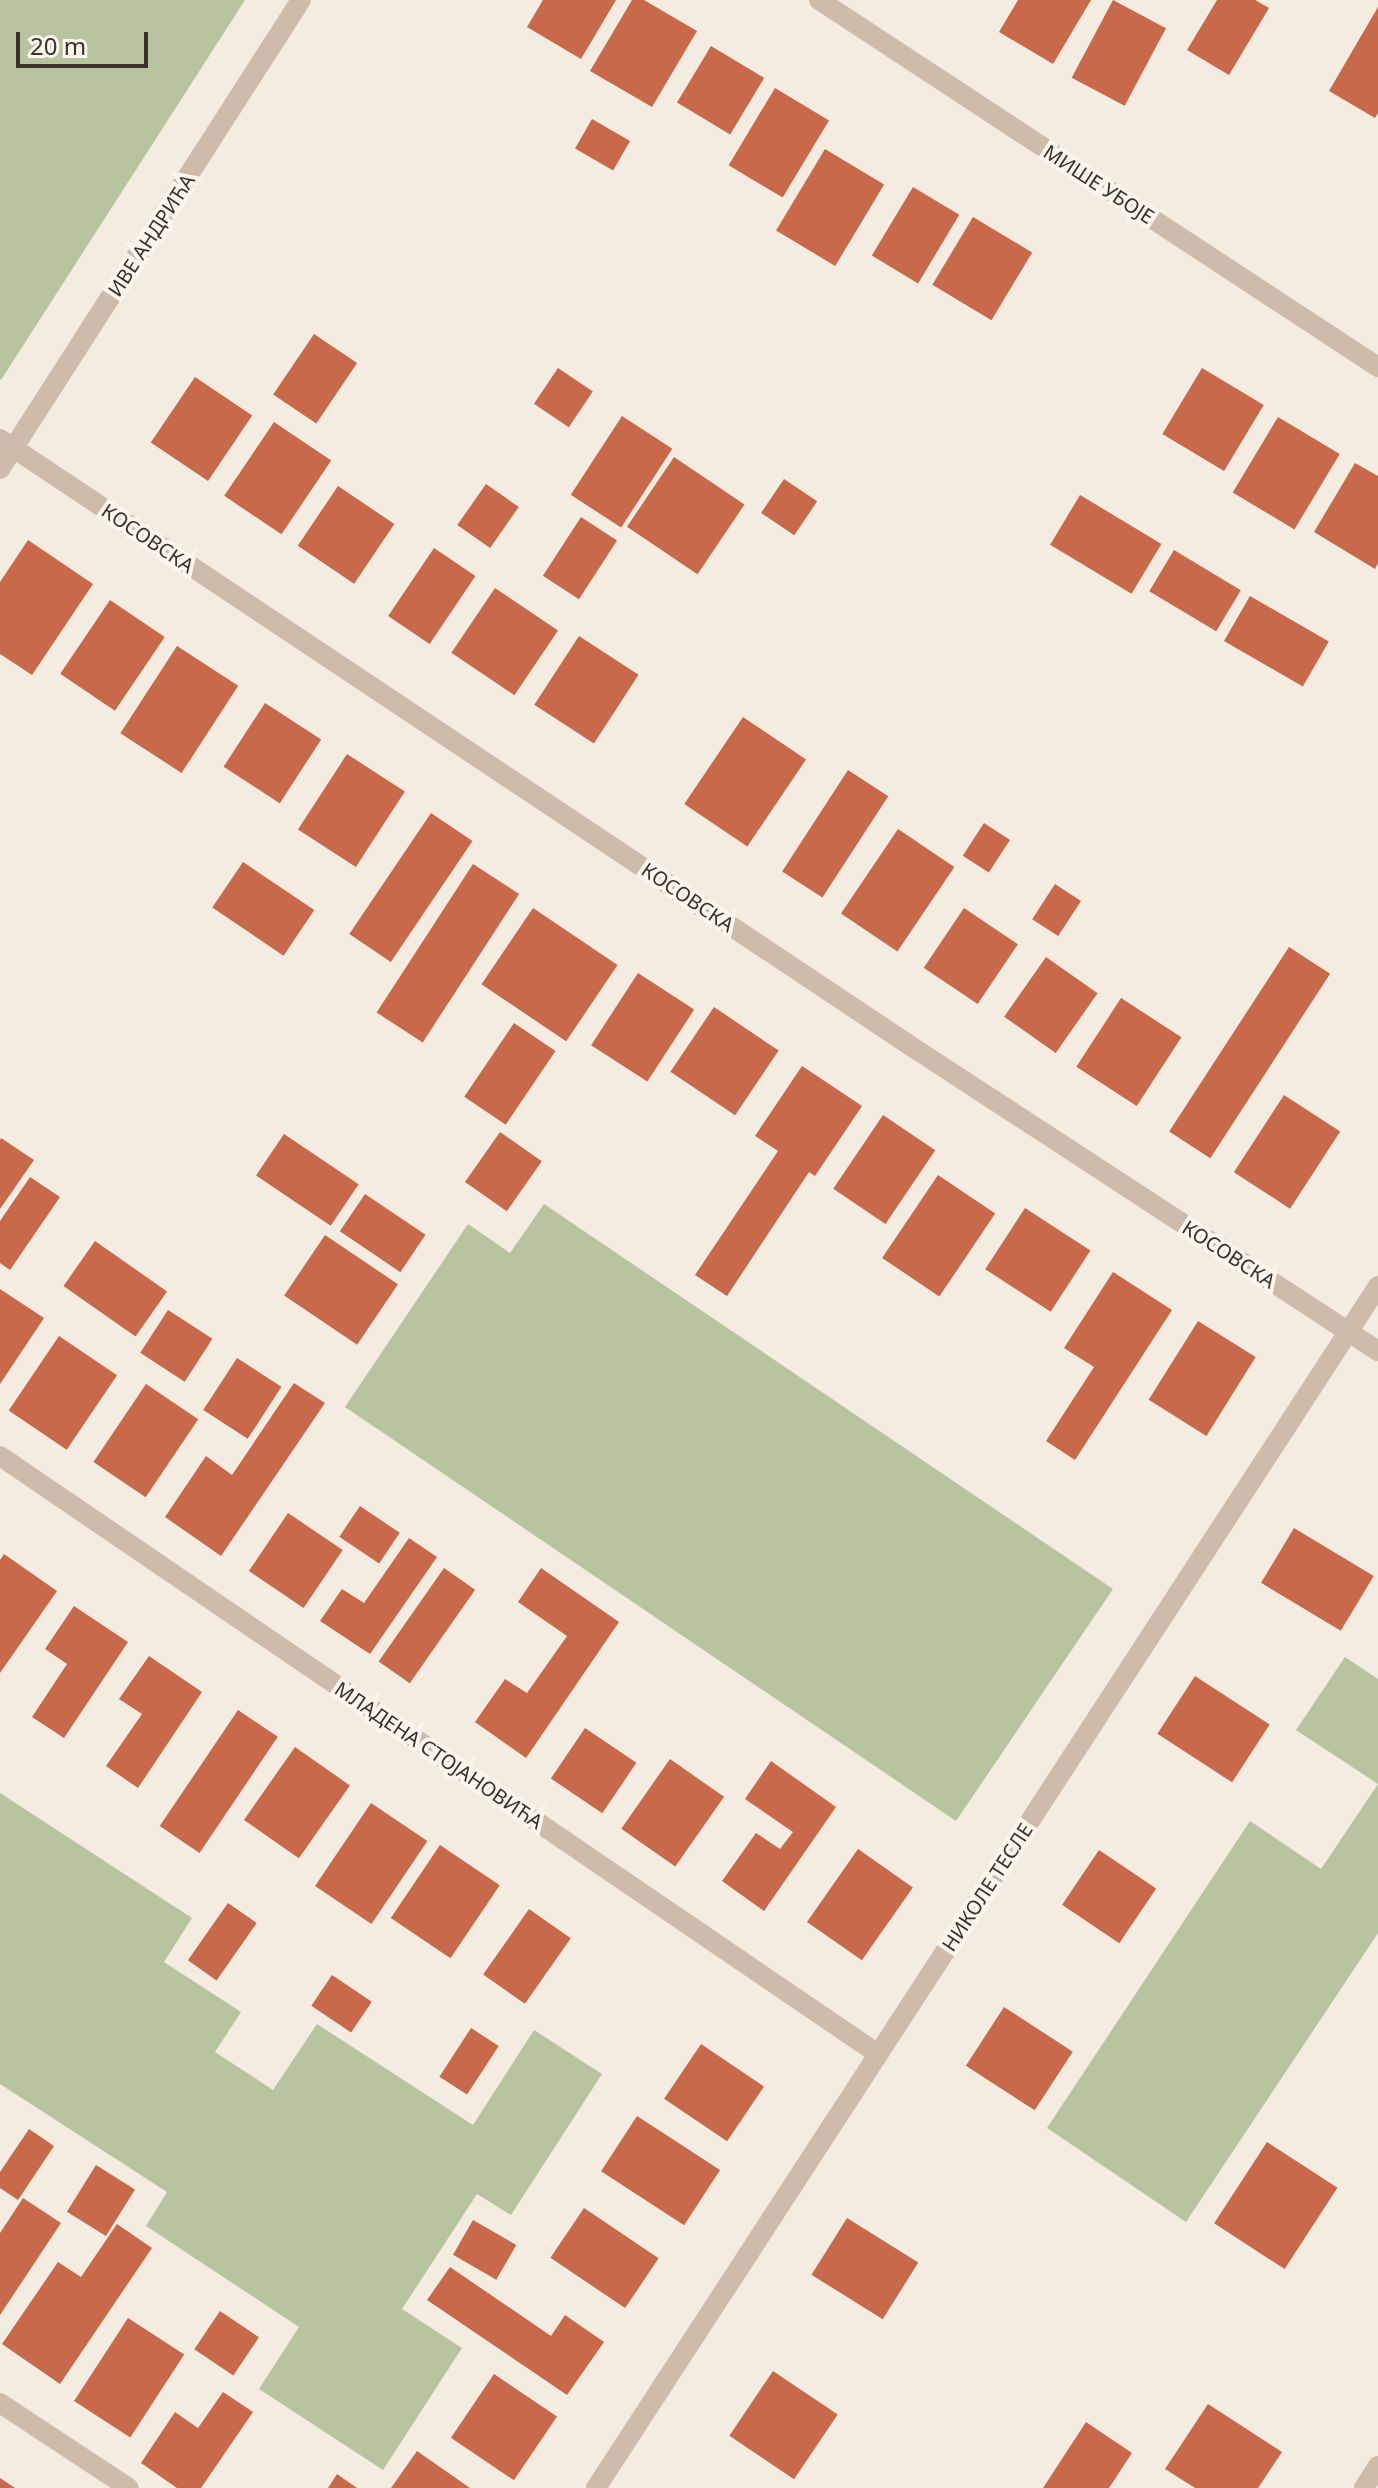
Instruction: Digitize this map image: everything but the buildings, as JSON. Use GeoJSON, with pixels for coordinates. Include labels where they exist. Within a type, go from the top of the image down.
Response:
{"type":"FeatureCollection","features":[{"type":"Feature","properties":{"kind":"street","name":"ИВЕ АНДРИЋА"},"geometry":{"type":"LineString","coordinates":[[0,469],[7,444],[301,0]]}},
{"type":"Feature","properties":{"kind":"street","name":"МИШЕ УБОЈЕ"},"geometry":{"type":"LineString","coordinates":[[819,0],[1378,367]]}},
{"type":"Feature","properties":{"kind":"street","name":"КОСОВСКА"},"geometry":{"type":"LineString","coordinates":[[7,444],[1378,1351]]}},
{"type":"Feature","properties":{"kind":"street","name":"НИКОЛЕ ТЕСЛЕ"},"geometry":{"type":"LineString","coordinates":[[596,2488],[1378,1286]]}},
{"type":"Feature","properties":{"kind":"street","name":"МЛАДЕНА СТОЈАНОВИЋА"},"geometry":{"type":"LineString","coordinates":[[0,1456],[878,2054]]}},
{"type":"Feature","properties":{"kind":"street"},"geometry":{"type":"LineString","coordinates":[[0,2403],[129,2488]]}},
{"type":"Feature","properties":{"kind":"street"},"geometry":{"type":"LineString","coordinates":[[1364,2488],[1378,2466]]}},
{"type":"Feature","properties":{"kind":"green space"},"geometry":{"type":"Polygon","coordinates":[[[0,0],[245,0],[1,380],[0,379],[0,0]]]}},
{"type":"Feature","properties":{"kind":"green space"},"geometry":{"type":"Polygon","coordinates":[[[544,1204],[1113,1589],[956,1821],[345,1407],[468,1224],[510,1253],[544,1204]]]}},
{"type":"Feature","properties":{"kind":"green space"},"geometry":{"type":"Polygon","coordinates":[[[1345,1657],[1378,1679],[1378,1784],[1296,1730],[1345,1657]]]}},
{"type":"Feature","properties":{"kind":"green space"},"geometry":{"type":"Polygon","coordinates":[[[1378,1784],[1378,1933],[1186,2222],[1047,2128],[1250,1821],[1321,1869],[1378,1784]]]}},
{"type":"Feature","properties":{"kind":"green space"},"geometry":{"type":"Polygon","coordinates":[[[0,1793],[192,1918],[164,1962],[241,2012],[215,2052],[273,2090],[317,2024],[473,2125],[534,2030],[602,2074],[511,2215],[477,2194],[402,2309],[462,2348],[383,2470],[259,2389],[299,2327],[146,2226],[167,2192],[0,2084],[0,1793]]]}}]}
